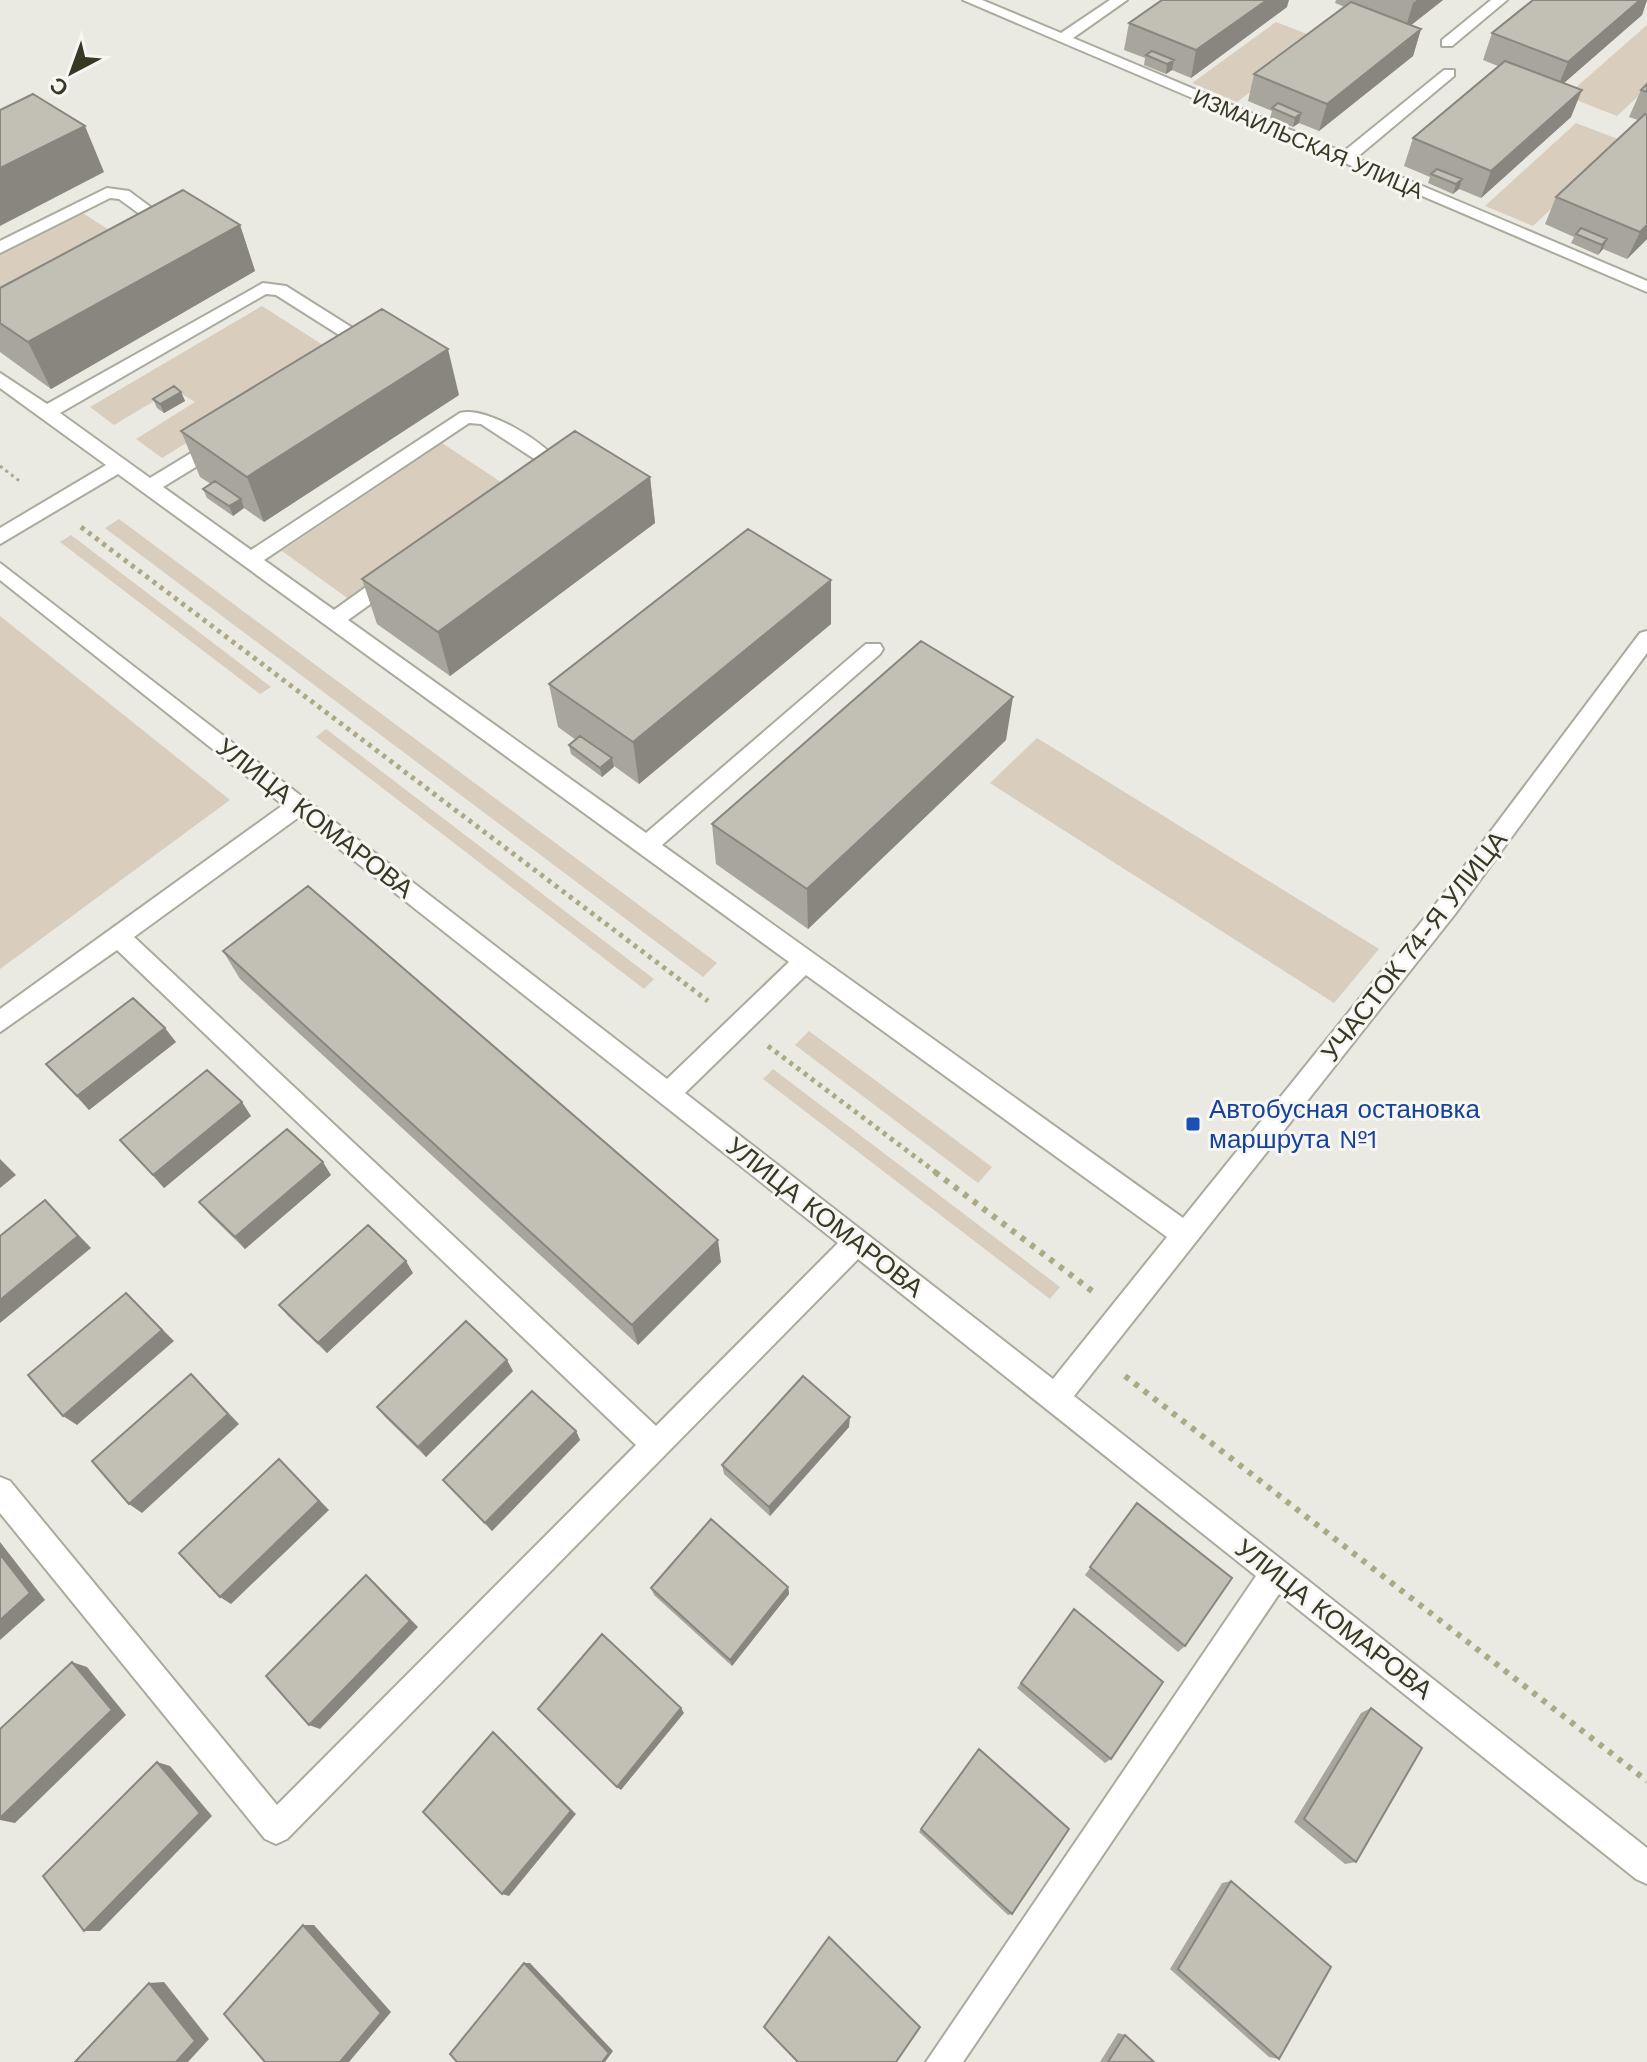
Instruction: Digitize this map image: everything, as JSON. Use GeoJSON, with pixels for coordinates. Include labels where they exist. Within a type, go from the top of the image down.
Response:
{"type":"FeatureCollection","features":[{"type":"Feature","properties":{"kind":"street","name":"ИЗМАИЛЬСКАЯ УЛИЦА"},"geometry":{"type":"LineString","coordinates":[[970,0],[1647,287]]}},
{"type":"Feature","properties":{"kind":"street"},"geometry":{"type":"LineString","coordinates":[[999,12],[1018,0]]}},
{"type":"Feature","properties":{"kind":"street"},"geometry":{"type":"LineString","coordinates":[[1062,39],[1120,0]]}},
{"type":"Feature","properties":{"kind":"street"},"geometry":{"type":"LineString","coordinates":[[1447,43],[1500,0]]}},
{"type":"Feature","properties":{"kind":"street"},"geometry":{"type":"LineString","coordinates":[[1345,159],[1449,73]]}},
{"type":"Feature","properties":{"kind":"street"},"geometry":{"type":"LineString","coordinates":[[0,248],[99,196],[116,192],[169,223],[173,228],[164,237]]}},
{"type":"Feature","properties":{"kind":"street"},"geometry":{"type":"LineString","coordinates":[[46,413],[263,288],[280,290],[361,341],[366,351],[347,364]]}},
{"type":"Feature","properties":{"kind":"street"},"geometry":{"type":"LineString","coordinates":[[0,379],[1185,1235]]}},
{"type":"Feature","properties":{"kind":"street"},"geometry":{"type":"LineString","coordinates":[[250,560],[466,417],[485,419],[549,462],[541,474],[516,492]]}},
{"type":"Feature","properties":{"kind":"street"},"geometry":{"type":"LineString","coordinates":[[150,487],[231,437]]}},
{"type":"Feature","properties":{"kind":"street"},"geometry":{"type":"LineString","coordinates":[[0,537],[119,465]]}},
{"type":"Feature","properties":{"kind":"street"},"geometry":{"type":"LineString","coordinates":[[333,620],[414,563]]}},
{"type":"Feature","properties":{"kind":"street","name":"УЛИЦА КОМАРОВА"},"geometry":{"type":"LineString","coordinates":[[0,570],[1055,1398],[1647,1868]]}},
{"type":"Feature","properties":{"kind":"street","name":"УЧАСТОК 74-Я УЛИЦА"},"geometry":{"type":"LineString","coordinates":[[1055,1398],[1447,907],[1647,638]]}},
{"type":"Feature","properties":{"kind":"street"},"geometry":{"type":"LineString","coordinates":[[646,846],[873,649]]}},
{"type":"Feature","properties":{"kind":"street"},"geometry":{"type":"LineString","coordinates":[[0,1022],[299,805]]}},
{"type":"Feature","properties":{"kind":"street"},"geometry":{"type":"LineString","coordinates":[[118,936],[656,1445]]}},
{"type":"Feature","properties":{"kind":"street"},"geometry":{"type":"LineString","coordinates":[[668,1094],[805,961]]}},
{"type":"Feature","properties":{"kind":"street"},"geometry":{"type":"LineString","coordinates":[[0,1491],[276,1828],[857,1242]]}},
{"type":"Feature","properties":{"kind":"street"},"geometry":{"type":"LineString","coordinates":[[943,2062],[1276,1573]]}},
{"type":"Feature","properties":{"kind":"path"},"geometry":{"type":"LineString","coordinates":[[0,466],[709,1001]]}},
{"type":"Feature","properties":{"kind":"path"},"geometry":{"type":"LineString","coordinates":[[759,1040],[1096,1294]]}},
{"type":"Feature","properties":{"kind":"path"},"geometry":{"type":"LineString","coordinates":[[1118,1371],[1647,1781]]}},
{"type":"Feature","properties":{"kind":"shaded area"},"geometry":{"type":"Polygon","coordinates":[[[1276,22],[1320,39],[1237,102],[1192,83],[1276,22]]]}},
{"type":"Feature","properties":{"kind":"shaded area"},"geometry":{"type":"Polygon","coordinates":[[[1647,25],[1647,88],[1617,116],[1566,96],[1647,25]]]}},
{"type":"Feature","properties":{"kind":"shaded area"},"geometry":{"type":"Polygon","coordinates":[[[1576,123],[1623,141],[1533,226],[1485,206],[1576,123]]]}},
{"type":"Feature","properties":{"kind":"shaded area"},"geometry":{"type":"Polygon","coordinates":[[[81,212],[133,245],[0,317],[0,254],[81,212]]]}},
{"type":"Feature","properties":{"kind":"shaded area"},"geometry":{"type":"Polygon","coordinates":[[[262,306],[334,352],[162,458],[136,439],[195,402],[174,389],[114,425],[90,407],[262,306]]]}},
{"type":"Feature","properties":{"kind":"shaded area"},"geometry":{"type":"Polygon","coordinates":[[[442,443],[510,488],[350,600],[282,551],[442,443]]]}},
{"type":"Feature","properties":{"kind":"shaded area"},"geometry":{"type":"Polygon","coordinates":[[[119,519],[717,963],[703,977],[105,528],[119,519]]]}},
{"type":"Feature","properties":{"kind":"shaded area"},"geometry":{"type":"Polygon","coordinates":[[[71,535],[271,687],[260,694],[60,542],[71,535]]]}},
{"type":"Feature","properties":{"kind":"shaded area"},"geometry":{"type":"Polygon","coordinates":[[[0,616],[230,800],[0,969],[0,616]]]}},
{"type":"Feature","properties":{"kind":"shaded area"},"geometry":{"type":"Polygon","coordinates":[[[326,729],[654,979],[644,989],[316,737],[326,729]]]}},
{"type":"Feature","properties":{"kind":"shaded area"},"geometry":{"type":"Polygon","coordinates":[[[1037,738],[1379,949],[1334,1003],[990,783],[1037,738]]]}},
{"type":"Feature","properties":{"kind":"shaded area"},"geometry":{"type":"Polygon","coordinates":[[[809,1031],[992,1167],[978,1183],[795,1045],[809,1031]]]}},
{"type":"Feature","properties":{"kind":"shaded area"},"geometry":{"type":"Polygon","coordinates":[[[773,1069],[1060,1287],[1050,1299],[763,1079],[773,1069]]]}},
{"type":"Feature","properties":{"kind":"building"},"geometry":{"type":"Polygon","coordinates":[[[1162,0],[1267,0],[1196,50],[1129,23],[1162,0]]]}},
{"type":"Feature","properties":{"kind":"building"},"geometry":{"type":"Polygon","coordinates":[[[1533,0],[1640,0],[1568,62],[1492,33],[1533,0]]]}},
{"type":"Feature","properties":{"kind":"building"},"geometry":{"type":"Polygon","coordinates":[[[1351,2],[1421,29],[1327,104],[1254,74],[1351,2]]]}},
{"type":"Feature","properties":{"kind":"building"},"geometry":{"type":"Polygon","coordinates":[[[1152,51],[1174,60],[1167,64],[1146,55],[1152,51]]]}},
{"type":"Feature","properties":{"kind":"building"},"geometry":{"type":"Polygon","coordinates":[[[1505,61],[1582,90],[1491,171],[1413,138],[1505,61]]]}},
{"type":"Feature","properties":{"kind":"building"},"geometry":{"type":"Polygon","coordinates":[[[33,94],[85,126],[0,168],[0,110],[33,94]]]}},
{"type":"Feature","properties":{"kind":"building"},"geometry":{"type":"Polygon","coordinates":[[[1278,103],[1301,113],[1295,118],[1272,108],[1278,103]]]}},
{"type":"Feature","properties":{"kind":"building"},"geometry":{"type":"Polygon","coordinates":[[[1645,114],[1647,225],[1640,232],[1556,197],[1645,114]]]}},
{"type":"Feature","properties":{"kind":"building"},"geometry":{"type":"Polygon","coordinates":[[[1437,169],[1462,179],[1456,184],[1431,174],[1437,169]]]}},
{"type":"Feature","properties":{"kind":"building"},"geometry":{"type":"Polygon","coordinates":[[[183,190],[240,225],[28,342],[0,323],[0,288],[183,190]]]}},
{"type":"Feature","properties":{"kind":"building"},"geometry":{"type":"Polygon","coordinates":[[[1581,228],[1607,239],[1602,245],[1576,234],[1581,228]]]}},
{"type":"Feature","properties":{"kind":"building"},"geometry":{"type":"Polygon","coordinates":[[[382,309],[448,349],[247,477],[181,431],[382,309]]]}},
{"type":"Feature","properties":{"kind":"building"},"geometry":{"type":"Polygon","coordinates":[[[174,386],[181,392],[160,404],[153,399],[174,386]]]}},
{"type":"Feature","properties":{"kind":"building"},"geometry":{"type":"Polygon","coordinates":[[[575,431],[650,477],[438,632],[362,579],[575,431]]]}},
{"type":"Feature","properties":{"kind":"building"},"geometry":{"type":"Polygon","coordinates":[[[215,481],[241,499],[229,506],[203,489],[215,481]]]}},
{"type":"Feature","properties":{"kind":"building"},"geometry":{"type":"Polygon","coordinates":[[[748,529],[831,580],[633,742],[549,684],[748,529]]]}},
{"type":"Feature","properties":{"kind":"building"},"geometry":{"type":"Polygon","coordinates":[[[921,641],[1013,697],[807,889],[712,824],[921,641]]]}},
{"type":"Feature","properties":{"kind":"building"},"geometry":{"type":"Polygon","coordinates":[[[580,736],[612,758],[600,768],[569,745],[580,736]]]}},
{"type":"Feature","properties":{"kind":"building"},"geometry":{"type":"Polygon","coordinates":[[[308,886],[718,1240],[632,1325],[223,951],[308,886]]]}},
{"type":"Feature","properties":{"kind":"building"},"geometry":{"type":"Polygon","coordinates":[[[133,998],[165,1028],[77,1096],[46,1064],[133,998]]]}},
{"type":"Feature","properties":{"kind":"building"},"geometry":{"type":"Polygon","coordinates":[[[207,1070],[242,1102],[153,1175],[120,1140],[207,1070]]]}},
{"type":"Feature","properties":{"kind":"building"},"geometry":{"type":"Polygon","coordinates":[[[287,1129],[323,1162],[235,1237],[199,1202],[287,1129]]]}},
{"type":"Feature","properties":{"kind":"building"},"geometry":{"type":"Polygon","coordinates":[[[45,1200],[78,1236],[0,1300],[0,1236],[45,1200]]]}},
{"type":"Feature","properties":{"kind":"building"},"geometry":{"type":"Polygon","coordinates":[[[368,1225],[406,1261],[318,1343],[279,1305],[368,1225]]]}},
{"type":"Feature","properties":{"kind":"building"},"geometry":{"type":"Polygon","coordinates":[[[126,1293],[162,1330],[63,1416],[28,1375],[126,1293]]]}},
{"type":"Feature","properties":{"kind":"building"},"geometry":{"type":"Polygon","coordinates":[[[466,1321],[507,1360],[418,1447],[377,1407],[466,1321]]]}},
{"type":"Feature","properties":{"kind":"building"},"geometry":{"type":"Polygon","coordinates":[[[191,1374],[228,1414],[129,1504],[92,1461],[191,1374]]]}},
{"type":"Feature","properties":{"kind":"building"},"geometry":{"type":"Polygon","coordinates":[[[803,1376],[850,1417],[769,1507],[722,1465],[803,1376]]]}},
{"type":"Feature","properties":{"kind":"building"},"geometry":{"type":"Polygon","coordinates":[[[532,1391],[576,1431],[485,1523],[443,1480],[532,1391]]]}},
{"type":"Feature","properties":{"kind":"building"},"geometry":{"type":"Polygon","coordinates":[[[279,1459],[319,1501],[220,1597],[179,1553],[279,1459]]]}},
{"type":"Feature","properties":{"kind":"building"},"geometry":{"type":"Polygon","coordinates":[[[1137,1503],[1232,1578],[1185,1646],[1090,1567],[1137,1503]]]}},
{"type":"Feature","properties":{"kind":"building"},"geometry":{"type":"Polygon","coordinates":[[[711,1519],[788,1587],[730,1660],[651,1588],[711,1519]]]}},
{"type":"Feature","properties":{"kind":"building"},"geometry":{"type":"Polygon","coordinates":[[[0,1554],[30,1593],[0,1620],[0,1554]]]}},
{"type":"Feature","properties":{"kind":"building"},"geometry":{"type":"Polygon","coordinates":[[[366,1575],[410,1621],[309,1725],[266,1676],[366,1575]]]}},
{"type":"Feature","properties":{"kind":"building"},"geometry":{"type":"Polygon","coordinates":[[[1074,1609],[1163,1682],[1111,1759],[1021,1683],[1074,1609]]]}},
{"type":"Feature","properties":{"kind":"building"},"geometry":{"type":"Polygon","coordinates":[[[602,1634],[681,1708],[617,1787],[538,1709],[602,1634]]]}},
{"type":"Feature","properties":{"kind":"building"},"geometry":{"type":"Polygon","coordinates":[[[72,1662],[112,1710],[0,1818],[0,1729],[72,1662]]]}},
{"type":"Feature","properties":{"kind":"building"},"geometry":{"type":"Polygon","coordinates":[[[1371,1708],[1422,1748],[1356,1862],[1304,1819],[1371,1708]]]}},
{"type":"Feature","properties":{"kind":"building"},"geometry":{"type":"Polygon","coordinates":[[[493,1732],[571,1811],[502,1894],[423,1812],[493,1732]]]}},
{"type":"Feature","properties":{"kind":"building"},"geometry":{"type":"Polygon","coordinates":[[[979,1749],[1069,1829],[1012,1914],[921,1829],[979,1749]]]}},
{"type":"Feature","properties":{"kind":"building"},"geometry":{"type":"Polygon","coordinates":[[[157,1762],[200,1813],[84,1931],[43,1876],[157,1762]]]}},
{"type":"Feature","properties":{"kind":"building"},"geometry":{"type":"Polygon","coordinates":[[[1231,1881],[1331,1967],[1279,2059],[1178,1969],[1231,1881]]]}},
{"type":"Feature","properties":{"kind":"building"},"geometry":{"type":"Polygon","coordinates":[[[303,1925],[381,2013],[340,2062],[265,2062],[224,2014],[303,1925]]]}},
{"type":"Feature","properties":{"kind":"building"},"geometry":{"type":"Polygon","coordinates":[[[829,1937],[920,2027],[896,2062],[798,2062],[764,2027],[829,1937]]]}},
{"type":"Feature","properties":{"kind":"building"},"geometry":{"type":"Polygon","coordinates":[[[524,1963],[609,2053],[602,2062],[457,2062],[450,2054],[524,1963]]]}},
{"type":"Feature","properties":{"kind":"building"},"geometry":{"type":"Polygon","coordinates":[[[149,1983],[195,2041],[176,2062],[75,2062],[149,1983]]]}},
{"type":"Feature","properties":{"kind":"building"},"geometry":{"type":"Polygon","coordinates":[[[1125,2035],[1154,2062],[1108,2062],[1125,2035]]]}},
{"type":"Feature","properties":{"kind":"place","name":"Автобусная остановка маршрута №1"},"geometry":{"type":"Point","coordinates":[1193,1124]}}]}
